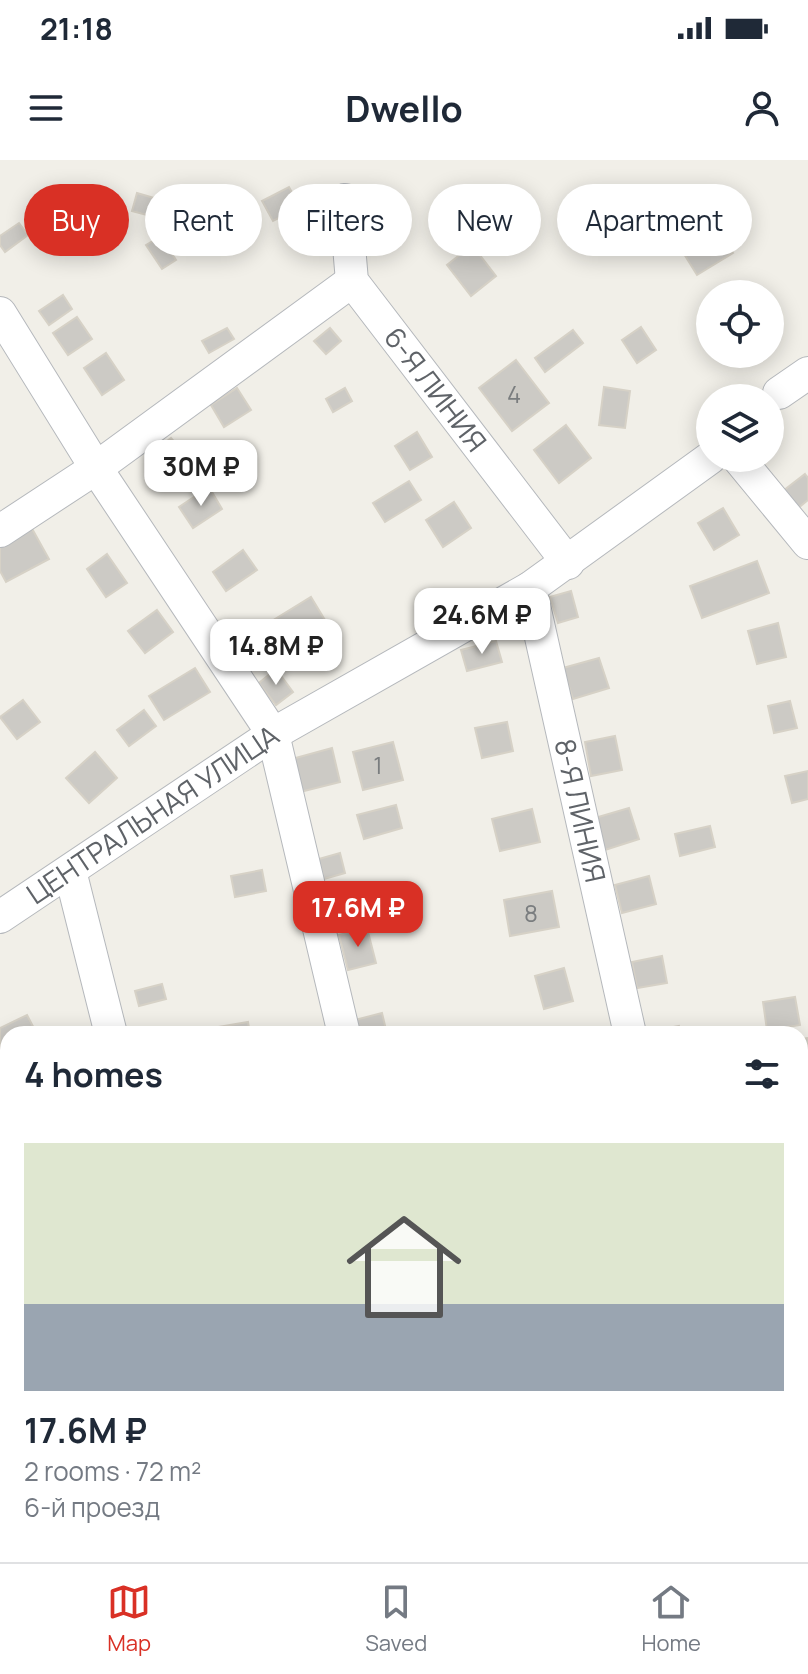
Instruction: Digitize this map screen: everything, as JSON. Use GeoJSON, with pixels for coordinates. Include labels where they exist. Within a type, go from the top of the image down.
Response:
{"type":"FeatureCollection","features":[{"type":"Feature","properties":{"kind":"street"},"geometry":{"type":"LineString","coordinates":[[0,531],[96,468],[352,281],[350,256]]}},
{"type":"Feature","properties":{"kind":"street","name":"6-Я ЛИНИЯ"},"geometry":{"type":"LineString","coordinates":[[352,281],[568,563]]}},
{"type":"Feature","properties":{"kind":"street"},"geometry":{"type":"LineString","coordinates":[[0,313],[96,468],[273,734],[342,1026]]}},
{"type":"Feature","properties":{"kind":"street"},"geometry":{"type":"LineString","coordinates":[[784,390],[808,373]]}},
{"type":"Feature","properties":{"kind":"street","name":"ЦЕНТРАЛЬНАЯ УЛИЦА"},"geometry":{"type":"LineString","coordinates":[[2,911],[70,871],[273,734],[530,588],[696,468]]}},
{"type":"Feature","properties":{"kind":"street"},"geometry":{"type":"LineString","coordinates":[[750,472],[808,543]]}},
{"type":"Feature","properties":{"kind":"street","name":"8-Я ЛИНИЯ"},"geometry":{"type":"LineString","coordinates":[[530,588],[628,1026]]}},
{"type":"Feature","properties":{"kind":"street"},"geometry":{"type":"LineString","coordinates":[[70,871],[109,1026]]}},
{"type":"Feature","properties":{"kind":"building"},"geometry":{"type":"Polygon","coordinates":[[[137,193],[145,195],[145,214],[132,211],[137,193]]]}},
{"type":"Feature","properties":{"kind":"building"},"geometry":{"type":"Polygon","coordinates":[[[278,193],[278,218],[273,221],[262,201],[278,193]]]}},
{"type":"Feature","properties":{"kind":"building"},"geometry":{"type":"Polygon","coordinates":[[[19,223],[24,230],[24,238],[5,252],[0,245],[0,236],[19,223]]]}},
{"type":"Feature","properties":{"kind":"building"},"geometry":{"type":"Polygon","coordinates":[[[153,256],[174,256],[176,260],[162,269],[153,256]]]}},
{"type":"Feature","properties":{"kind":"building"},"geometry":{"type":"Polygon","coordinates":[[[458,256],[481,256],[496,276],[471,296],[447,265],[458,256]]]}},
{"type":"Feature","properties":{"kind":"building"},"geometry":{"type":"Polygon","coordinates":[[[685,256],[728,256],[697,275],[685,256]]]}},
{"type":"Feature","properties":{"kind":"building"},"geometry":{"type":"Polygon","coordinates":[[[63,295],[72,309],[49,325],[39,311],[63,295]]]}},
{"type":"Feature","properties":{"kind":"building"},"geometry":{"type":"Polygon","coordinates":[[[77,317],[92,339],[68,355],[53,333],[77,317]]]}},
{"type":"Feature","properties":{"kind":"building"},"geometry":{"type":"Polygon","coordinates":[[[641,327],[656,350],[637,363],[622,340],[641,327]]]}},
{"type":"Feature","properties":{"kind":"building"},"geometry":{"type":"Polygon","coordinates":[[[227,328],[234,339],[209,353],[202,341],[227,328]]]}},
{"type":"Feature","properties":{"kind":"building"},"geometry":{"type":"Polygon","coordinates":[[[330,328],[341,341],[326,354],[314,341],[330,328]]]}},
{"type":"Feature","properties":{"kind":"building"},"geometry":{"type":"Polygon","coordinates":[[[573,330],[583,343],[545,372],[535,358],[573,330]]]}},
{"type":"Feature","properties":{"kind":"building"},"geometry":{"type":"Polygon","coordinates":[[[106,353],[124,380],[102,395],[84,368],[106,353]]]}},
{"type":"Feature","properties":{"kind":"building"},"geometry":{"type":"Polygon","coordinates":[[[516,360],[549,403],[512,431],[479,388],[516,360]]]}},
{"type":"Feature","properties":{"kind":"building"},"geometry":{"type":"Polygon","coordinates":[[[604,387],[630,391],[625,428],[599,425],[604,387]]]}},
{"type":"Feature","properties":{"kind":"building"},"geometry":{"type":"Polygon","coordinates":[[[237,388],[251,410],[224,427],[211,405],[237,388]]]}},
{"type":"Feature","properties":{"kind":"building"},"geometry":{"type":"Polygon","coordinates":[[[345,388],[352,401],[333,412],[326,399],[345,388]]]}},
{"type":"Feature","properties":{"kind":"building"},"geometry":{"type":"Polygon","coordinates":[[[566,425],[591,458],[559,483],[534,450],[566,425]]]}},
{"type":"Feature","properties":{"kind":"building"},"geometry":{"type":"Polygon","coordinates":[[[417,432],[432,457],[410,470],[395,446],[417,432]]]}},
{"type":"Feature","properties":{"kind":"building"},"geometry":{"type":"Polygon","coordinates":[[[171,438],[185,455],[164,472],[150,455],[171,438]]]}},
{"type":"Feature","properties":{"kind":"building"},"geometry":{"type":"Polygon","coordinates":[[[805,474],[808,478],[808,500],[797,509],[783,491],[805,474]]]}},
{"type":"Feature","properties":{"kind":"building"},"geometry":{"type":"Polygon","coordinates":[[[409,481],[421,500],[385,522],[373,503],[409,481]]]}},
{"type":"Feature","properties":{"kind":"building"},"geometry":{"type":"Polygon","coordinates":[[[209,487],[222,509],[193,528],[179,507],[209,487]]]}},
{"type":"Feature","properties":{"kind":"building"},"geometry":{"type":"Polygon","coordinates":[[[454,502],[471,528],[443,547],[426,520],[454,502]]]}},
{"type":"Feature","properties":{"kind":"building"},"geometry":{"type":"Polygon","coordinates":[[[723,508],[739,535],[714,550],[698,523],[723,508]]]}},
{"type":"Feature","properties":{"kind":"building"},"geometry":{"type":"Polygon","coordinates":[[[30,525],[49,559],[6,582],[0,571],[0,542],[30,525]]]}},
{"type":"Feature","properties":{"kind":"building"},"geometry":{"type":"Polygon","coordinates":[[[243,550],[257,570],[226,591],[213,572],[243,550]]]}},
{"type":"Feature","properties":{"kind":"building"},"geometry":{"type":"Polygon","coordinates":[[[107,554],[127,583],[106,597],[87,569],[107,554]]]}},
{"type":"Feature","properties":{"kind":"building"},"geometry":{"type":"Polygon","coordinates":[[[757,561],[769,593],[702,618],[690,586],[757,561]]]}},
{"type":"Feature","properties":{"kind":"building"},"geometry":{"type":"Polygon","coordinates":[[[571,591],[578,617],[558,623],[550,597],[571,591]]]}},
{"type":"Feature","properties":{"kind":"building"},"geometry":{"type":"Polygon","coordinates":[[[311,597],[334,635],[285,665],[262,627],[311,597]]]}},
{"type":"Feature","properties":{"kind":"building"},"geometry":{"type":"Polygon","coordinates":[[[157,610],[173,632],[145,653],[128,631],[157,610]]]}},
{"type":"Feature","properties":{"kind":"building"},"geometry":{"type":"Polygon","coordinates":[[[778,623],[786,657],[757,664],[748,631],[778,623]]]}},
{"type":"Feature","properties":{"kind":"building"},"geometry":{"type":"Polygon","coordinates":[[[496,641],[502,662],[467,671],[461,650],[496,641]]]}},
{"type":"Feature","properties":{"kind":"building"},"geometry":{"type":"Polygon","coordinates":[[[599,658],[609,688],[573,699],[563,668],[599,658]]]}},
{"type":"Feature","properties":{"kind":"building"},"geometry":{"type":"Polygon","coordinates":[[[195,668],[210,692],[164,720],[149,696],[195,668]]]}},
{"type":"Feature","properties":{"kind":"building"},"geometry":{"type":"Polygon","coordinates":[[[276,669],[293,692],[276,705],[259,683],[276,669]]]}},
{"type":"Feature","properties":{"kind":"building"},"geometry":{"type":"Polygon","coordinates":[[[23,700],[40,722],[17,739],[0,717],[23,700]]]}},
{"type":"Feature","properties":{"kind":"building"},"geometry":{"type":"Polygon","coordinates":[[[790,701],[797,728],[774,733],[768,706],[790,701]]]}},
{"type":"Feature","properties":{"kind":"building"},"geometry":{"type":"Polygon","coordinates":[[[144,710],[156,726],[129,746],[117,730],[144,710]]]}},
{"type":"Feature","properties":{"kind":"building"},"geometry":{"type":"Polygon","coordinates":[[[507,722],[513,751],[482,758],[475,728],[507,722]]]}},
{"type":"Feature","properties":{"kind":"building"},"geometry":{"type":"Polygon","coordinates":[[[615,736],[622,770],[591,776],[585,742],[615,736]]]}},
{"type":"Feature","properties":{"kind":"building"},"geometry":{"type":"Polygon","coordinates":[[[393,742],[403,780],[363,790],[353,752],[393,742]]]}},
{"type":"Feature","properties":{"kind":"building"},"geometry":{"type":"Polygon","coordinates":[[[332,748],[340,782],[300,792],[292,759],[332,748]]]}},
{"type":"Feature","properties":{"kind":"building"},"geometry":{"type":"Polygon","coordinates":[[[95,752],[117,778],[89,803],[66,778],[95,752]]]}},
{"type":"Feature","properties":{"kind":"building"},"geometry":{"type":"Polygon","coordinates":[[[808,771],[808,799],[792,803],[785,776],[808,771]]]}},
{"type":"Feature","properties":{"kind":"building"},"geometry":{"type":"Polygon","coordinates":[[[396,805],[402,828],[364,839],[357,815],[396,805]]]}},
{"type":"Feature","properties":{"kind":"building"},"geometry":{"type":"Polygon","coordinates":[[[629,808],[639,839],[605,850],[595,818],[629,808]]]}},
{"type":"Feature","properties":{"kind":"building"},"geometry":{"type":"Polygon","coordinates":[[[532,809],[540,842],[500,851],[492,819],[532,809]]]}},
{"type":"Feature","properties":{"kind":"building"},"geometry":{"type":"Polygon","coordinates":[[[710,826],[715,847],[680,856],[675,834],[710,826]]]}},
{"type":"Feature","properties":{"kind":"building"},"geometry":{"type":"Polygon","coordinates":[[[340,853],[345,873],[324,879],[319,859],[340,853]]]}},
{"type":"Feature","properties":{"kind":"building"},"geometry":{"type":"Polygon","coordinates":[[[262,870],[266,891],[235,897],[231,876],[262,870]]]}},
{"type":"Feature","properties":{"kind":"building"},"geometry":{"type":"Polygon","coordinates":[[[649,876],[656,904],[622,913],[615,885],[649,876]]]}},
{"type":"Feature","properties":{"kind":"building"},"geometry":{"type":"Polygon","coordinates":[[[552,891],[559,927],[510,936],[504,900],[552,891]]]}},
{"type":"Feature","properties":{"kind":"building"},"geometry":{"type":"Polygon","coordinates":[[[367,928],[376,963],[348,970],[339,935],[367,928]]]}},
{"type":"Feature","properties":{"kind":"building"},"geometry":{"type":"Polygon","coordinates":[[[662,956],[667,983],[637,988],[632,962],[662,956]]]}},
{"type":"Feature","properties":{"kind":"building"},"geometry":{"type":"Polygon","coordinates":[[[564,968],[573,1001],[544,1009],[535,976],[564,968]]]}},
{"type":"Feature","properties":{"kind":"building"},"geometry":{"type":"Polygon","coordinates":[[[162,984],[166,999],[139,1006],[135,991],[162,984]]]}},
{"type":"Feature","properties":{"kind":"building"},"geometry":{"type":"Polygon","coordinates":[[[795,997],[800,1025],[766,1026],[763,1002],[795,997]]]}},
{"type":"Feature","properties":{"kind":"building"},"geometry":{"type":"Polygon","coordinates":[[[382,1013],[385,1026],[357,1026],[355,1020],[382,1013]]]}},
{"type":"Feature","properties":{"kind":"building"},"geometry":{"type":"Polygon","coordinates":[[[27,1015],[33,1026],[4,1026],[27,1015]]]}},
{"type":"Feature","properties":{"kind":"building"},"geometry":{"type":"Polygon","coordinates":[[[248,1022],[249,1026],[224,1026],[248,1022]]]}}]}
